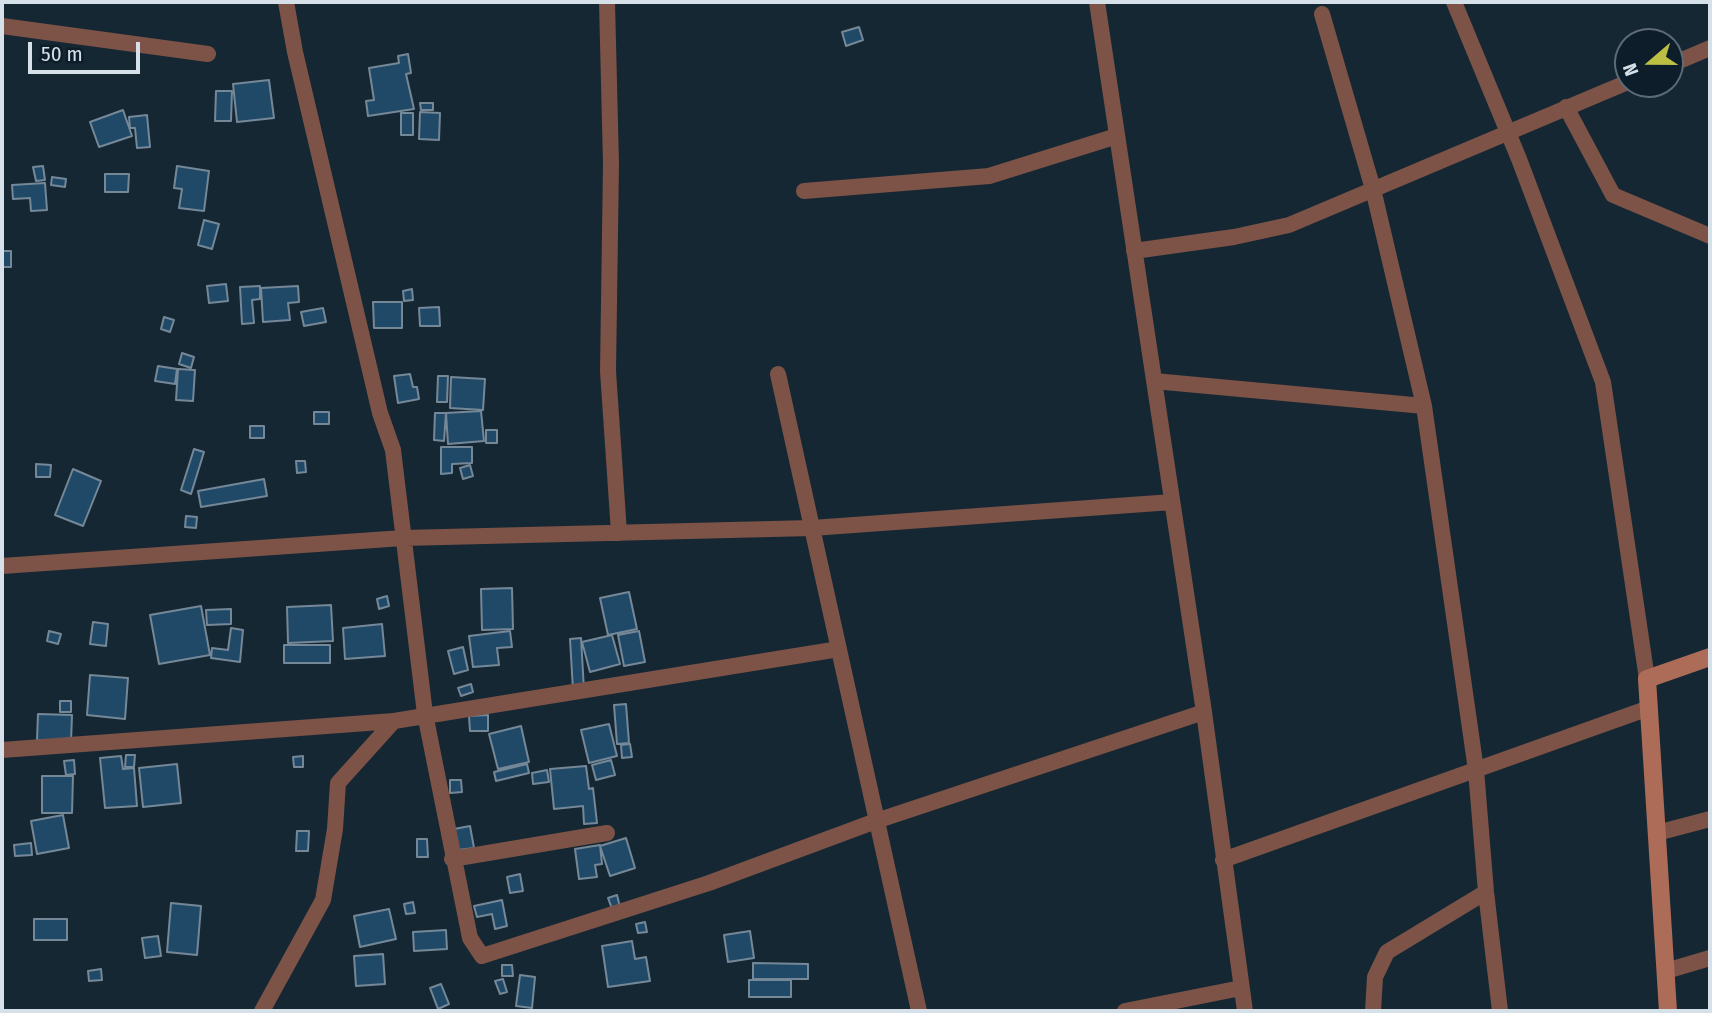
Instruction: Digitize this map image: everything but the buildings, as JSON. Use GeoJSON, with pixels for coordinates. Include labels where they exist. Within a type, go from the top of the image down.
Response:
{"type":"FeatureCollection","features":[{"type":"Feature","properties":{"kind":"street"},"geometry":{"type":"LineString","coordinates":[[286,2],[295,52],[380,412],[393,450],[425,714],[470,938],[482,956],[709,883],[876,821],[1204,712]]}},
{"type":"Feature","properties":{"kind":"street"},"geometry":{"type":"LineString","coordinates":[[607,2],[611,164],[608,371],[619,533]]}},
{"type":"Feature","properties":{"kind":"street"},"geometry":{"type":"LineString","coordinates":[[1097,2],[1204,712],[1245,1011]]}},
{"type":"Feature","properties":{"kind":"street"},"geometry":{"type":"LineString","coordinates":[[1454,2],[1603,382],[1647,680],[1668,1011]]}},
{"type":"Feature","properties":{"kind":"street"},"geometry":{"type":"LineString","coordinates":[[1322,14],[1373,189],[1424,406],[1476,770],[1486,892],[1500,1011]]}},
{"type":"Feature","properties":{"kind":"street"},"geometry":{"type":"LineString","coordinates":[[2,26],[208,54]]}},
{"type":"Feature","properties":{"kind":"street"},"geometry":{"type":"LineString","coordinates":[[1684,59],[1710,48]]}},
{"type":"Feature","properties":{"kind":"street"},"geometry":{"type":"LineString","coordinates":[[1134,251],[1234,237],[1289,225],[1614,88]]}},
{"type":"Feature","properties":{"kind":"street"},"geometry":{"type":"LineString","coordinates":[[1566,107],[1613,195],[1710,236]]}},
{"type":"Feature","properties":{"kind":"street"},"geometry":{"type":"LineString","coordinates":[[804,191],[989,176],[1117,136]]}},
{"type":"Feature","properties":{"kind":"street"},"geometry":{"type":"LineString","coordinates":[[778,374],[919,1011]]}},
{"type":"Feature","properties":{"kind":"street"},"geometry":{"type":"LineString","coordinates":[[1154,382],[1424,406]]}},
{"type":"Feature","properties":{"kind":"street"},"geometry":{"type":"LineString","coordinates":[[2,566],[403,538],[812,528],[1172,502]]}},
{"type":"Feature","properties":{"kind":"street"},"geometry":{"type":"LineString","coordinates":[[2,750],[394,721],[839,649]]}},
{"type":"Feature","properties":{"kind":"street"},"geometry":{"type":"LineString","coordinates":[[1647,680],[1710,657]]}},
{"type":"Feature","properties":{"kind":"street"},"geometry":{"type":"LineString","coordinates":[[1223,860],[1649,708]]}},
{"type":"Feature","properties":{"kind":"street"},"geometry":{"type":"LineString","coordinates":[[263,1011],[323,900],[335,829],[338,783],[394,721]]}},
{"type":"Feature","properties":{"kind":"street"},"geometry":{"type":"LineString","coordinates":[[1657,833],[1710,819]]}},
{"type":"Feature","properties":{"kind":"street"},"geometry":{"type":"LineString","coordinates":[[452,859],[607,833]]}},
{"type":"Feature","properties":{"kind":"street"},"geometry":{"type":"LineString","coordinates":[[1373,1011],[1375,977],[1387,952],[1486,892]]}},
{"type":"Feature","properties":{"kind":"street"},"geometry":{"type":"LineString","coordinates":[[1666,971],[1710,958]]}},
{"type":"Feature","properties":{"kind":"street"},"geometry":{"type":"LineString","coordinates":[[1125,1011],[1241,988]]}}]}
